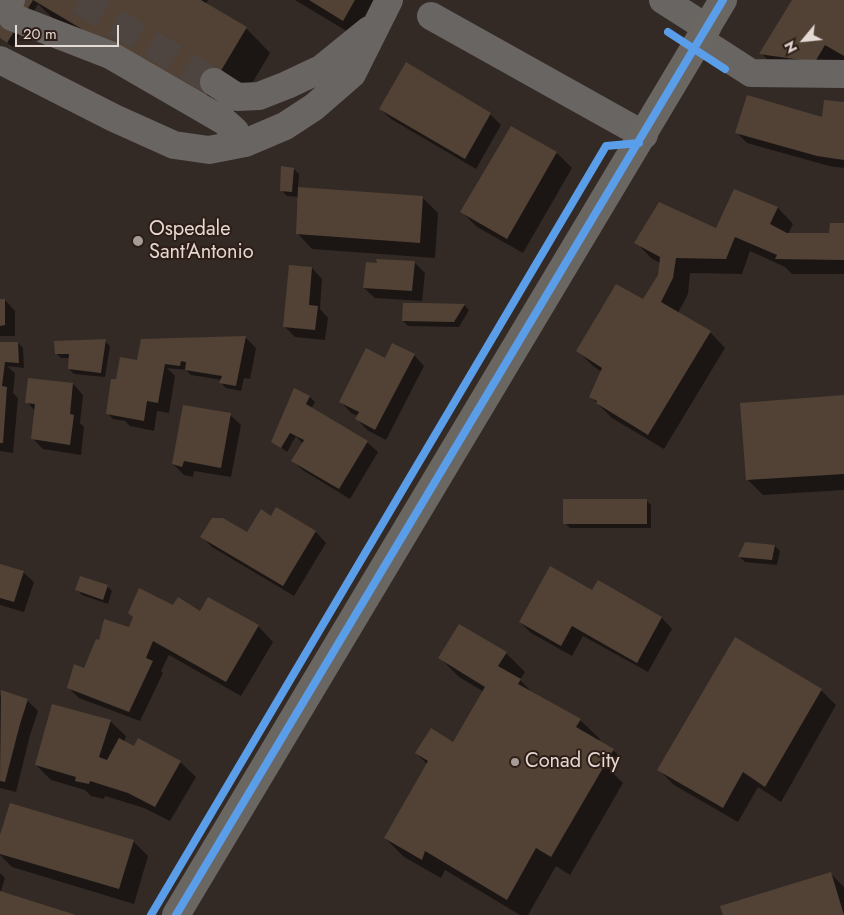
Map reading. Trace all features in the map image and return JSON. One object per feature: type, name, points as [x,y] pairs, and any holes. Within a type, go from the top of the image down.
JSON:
[{"type":"main road","points":[[176,915],[644,135],[710,15]]},
{"type":"street","points":[[11,0],[6,7],[12,17],[110,55],[224,121],[235,131],[239,144]]},
{"type":"street","points":[[663,0],[710,15],[750,73],[844,74]]},
{"type":"street","points":[[0,60],[114,118],[174,145],[209,150],[239,144],[285,126],[314,107],[352,74],[383,11]]},
{"type":"street","points":[[214,82],[237,97],[259,96],[287,85],[321,69],[383,11]]},
{"type":"street","points":[[431,16],[644,135]]},
{"type":"building","points":[[0,0],[33,0],[7,43],[0,38]]},
{"type":"building","points":[[33,0],[201,0],[247,27],[203,101]]},
{"type":"building","points":[[309,0],[355,0],[343,21]]},
{"type":"building","points":[[792,0],[844,0],[844,56],[825,45],[815,62],[759,54]]},
{"type":"building","points":[[406,62],[491,113],[465,159],[379,109]]},
{"type":"building","points":[[747,95],[822,117],[824,100],[844,102],[844,160],[817,156],[735,133]]},
{"type":"building","points":[[511,126],[557,152],[507,239],[460,212]]},
{"type":"building","points":[[281,166],[294,168],[292,192],[280,191]]},
{"type":"building","points":[[298,187],[423,196],[420,243],[296,234]]},
{"type":"building","points":[[734,189],[778,207],[770,224],[787,233],[829,233],[830,223],[844,223],[844,260],[775,259],[777,255],[735,237],[726,259],[676,258],[673,278],[661,302],[711,331],[648,435],[589,397],[602,368],[576,351],[616,284],[643,299],[658,275],[660,257],[634,243],[659,202],[716,228]]},
{"type":"building","points":[[376,259],[415,261],[412,291],[363,288],[366,262],[377,263]]},
{"type":"building","points":[[289,265],[312,267],[309,305],[318,306],[315,330],[283,327]]},
{"type":"building","points":[[0,299],[5,299],[5,325],[0,326]]},
{"type":"building","points":[[403,303],[465,304],[454,322],[402,321]]},
{"type":"building","points":[[246,336],[236,386],[219,383],[222,376],[185,370],[186,362],[181,361],[180,366],[165,364],[158,403],[147,401],[144,421],[106,414],[111,379],[116,379],[120,357],[137,360],[141,339]]},
{"type":"building","points":[[106,339],[101,373],[68,369],[69,354],[55,354],[54,341]]},
{"type":"building","points":[[0,342],[18,342],[19,363],[5,362],[2,386],[7,387],[3,443],[0,443]]},
{"type":"building","points":[[392,343],[415,354],[375,430],[355,419],[359,412],[339,402],[366,348],[385,358]]},
{"type":"building","points":[[28,378],[73,383],[70,414],[74,415],[70,445],[31,439],[35,404],[25,403]]},
{"type":"building","points":[[294,388],[310,396],[306,404],[368,441],[339,489],[291,461],[304,440],[290,433],[281,448],[271,442]]},
{"type":"building","points":[[844,395],[844,474],[746,480],[740,403]]},
{"type":"building","points":[[183,405],[231,413],[221,468],[184,461],[182,467],[172,464]]},
{"type":"building","points":[[563,499],[647,499],[647,524],[563,524]]},
{"type":"building","points":[[276,507],[316,531],[283,586],[200,537],[212,518],[223,518],[247,532],[261,509],[271,516]]},
{"type":"building","points":[[745,542],[775,545],[772,560],[738,557]]},
{"type":"building","points":[[0,564],[24,571],[14,602],[0,598]]},
{"type":"building","points":[[550,566],[592,590],[598,580],[662,617],[637,663],[572,626],[561,646],[519,622]]},
{"type":"building","points":[[80,576],[108,585],[103,600],[75,590]]},
{"type":"building","points":[[139,588],[173,605],[178,597],[200,611],[208,597],[259,625],[226,682],[153,641],[146,658],[153,661],[129,712],[67,688],[74,664],[84,668],[96,639],[99,640],[104,619],[129,627],[133,617],[128,613]]},
{"type":"building","name":"Conad City","points":[[459,624],[507,652],[498,666],[521,679],[518,684],[581,719],[576,727],[614,749],[551,857],[536,848],[507,900],[425,851],[422,860],[384,838],[428,761],[415,753],[431,728],[453,742],[485,687],[438,658]]},
{"type":"building","points":[[735,637],[822,689],[765,787],[743,772],[723,808],[657,770]]},
{"type":"building","points":[[1,690],[28,699],[5,782],[0,781]]},
{"type":"building","points":[[52,704],[111,720],[99,757],[107,760],[119,738],[134,746],[138,738],[181,761],[155,807],[128,793],[90,781],[89,784],[75,781],[76,777],[35,765]]},
{"type":"building","points":[[10,803],[134,840],[119,889],[0,854],[0,835]]},
{"type":"building","points":[[831,872],[844,915],[723,915],[720,906]]},
{"type":"building","points":[[0,891],[76,915],[0,915]]},
{"type":"tunnel","points":[[79,0],[214,82]]},
{"type":"cycle path","points":[[176,915],[723,0]]},
{"type":"cycle path","points":[[668,32],[725,69]]},
{"type":"cycle path","points":[[151,915],[606,146],[639,143]]},
{"type":"place","name":"Ospedale Sant'Antonio","points":[[138,241]]},
{"type":"place","name":"Conad City","points":[[515,762]]}]
